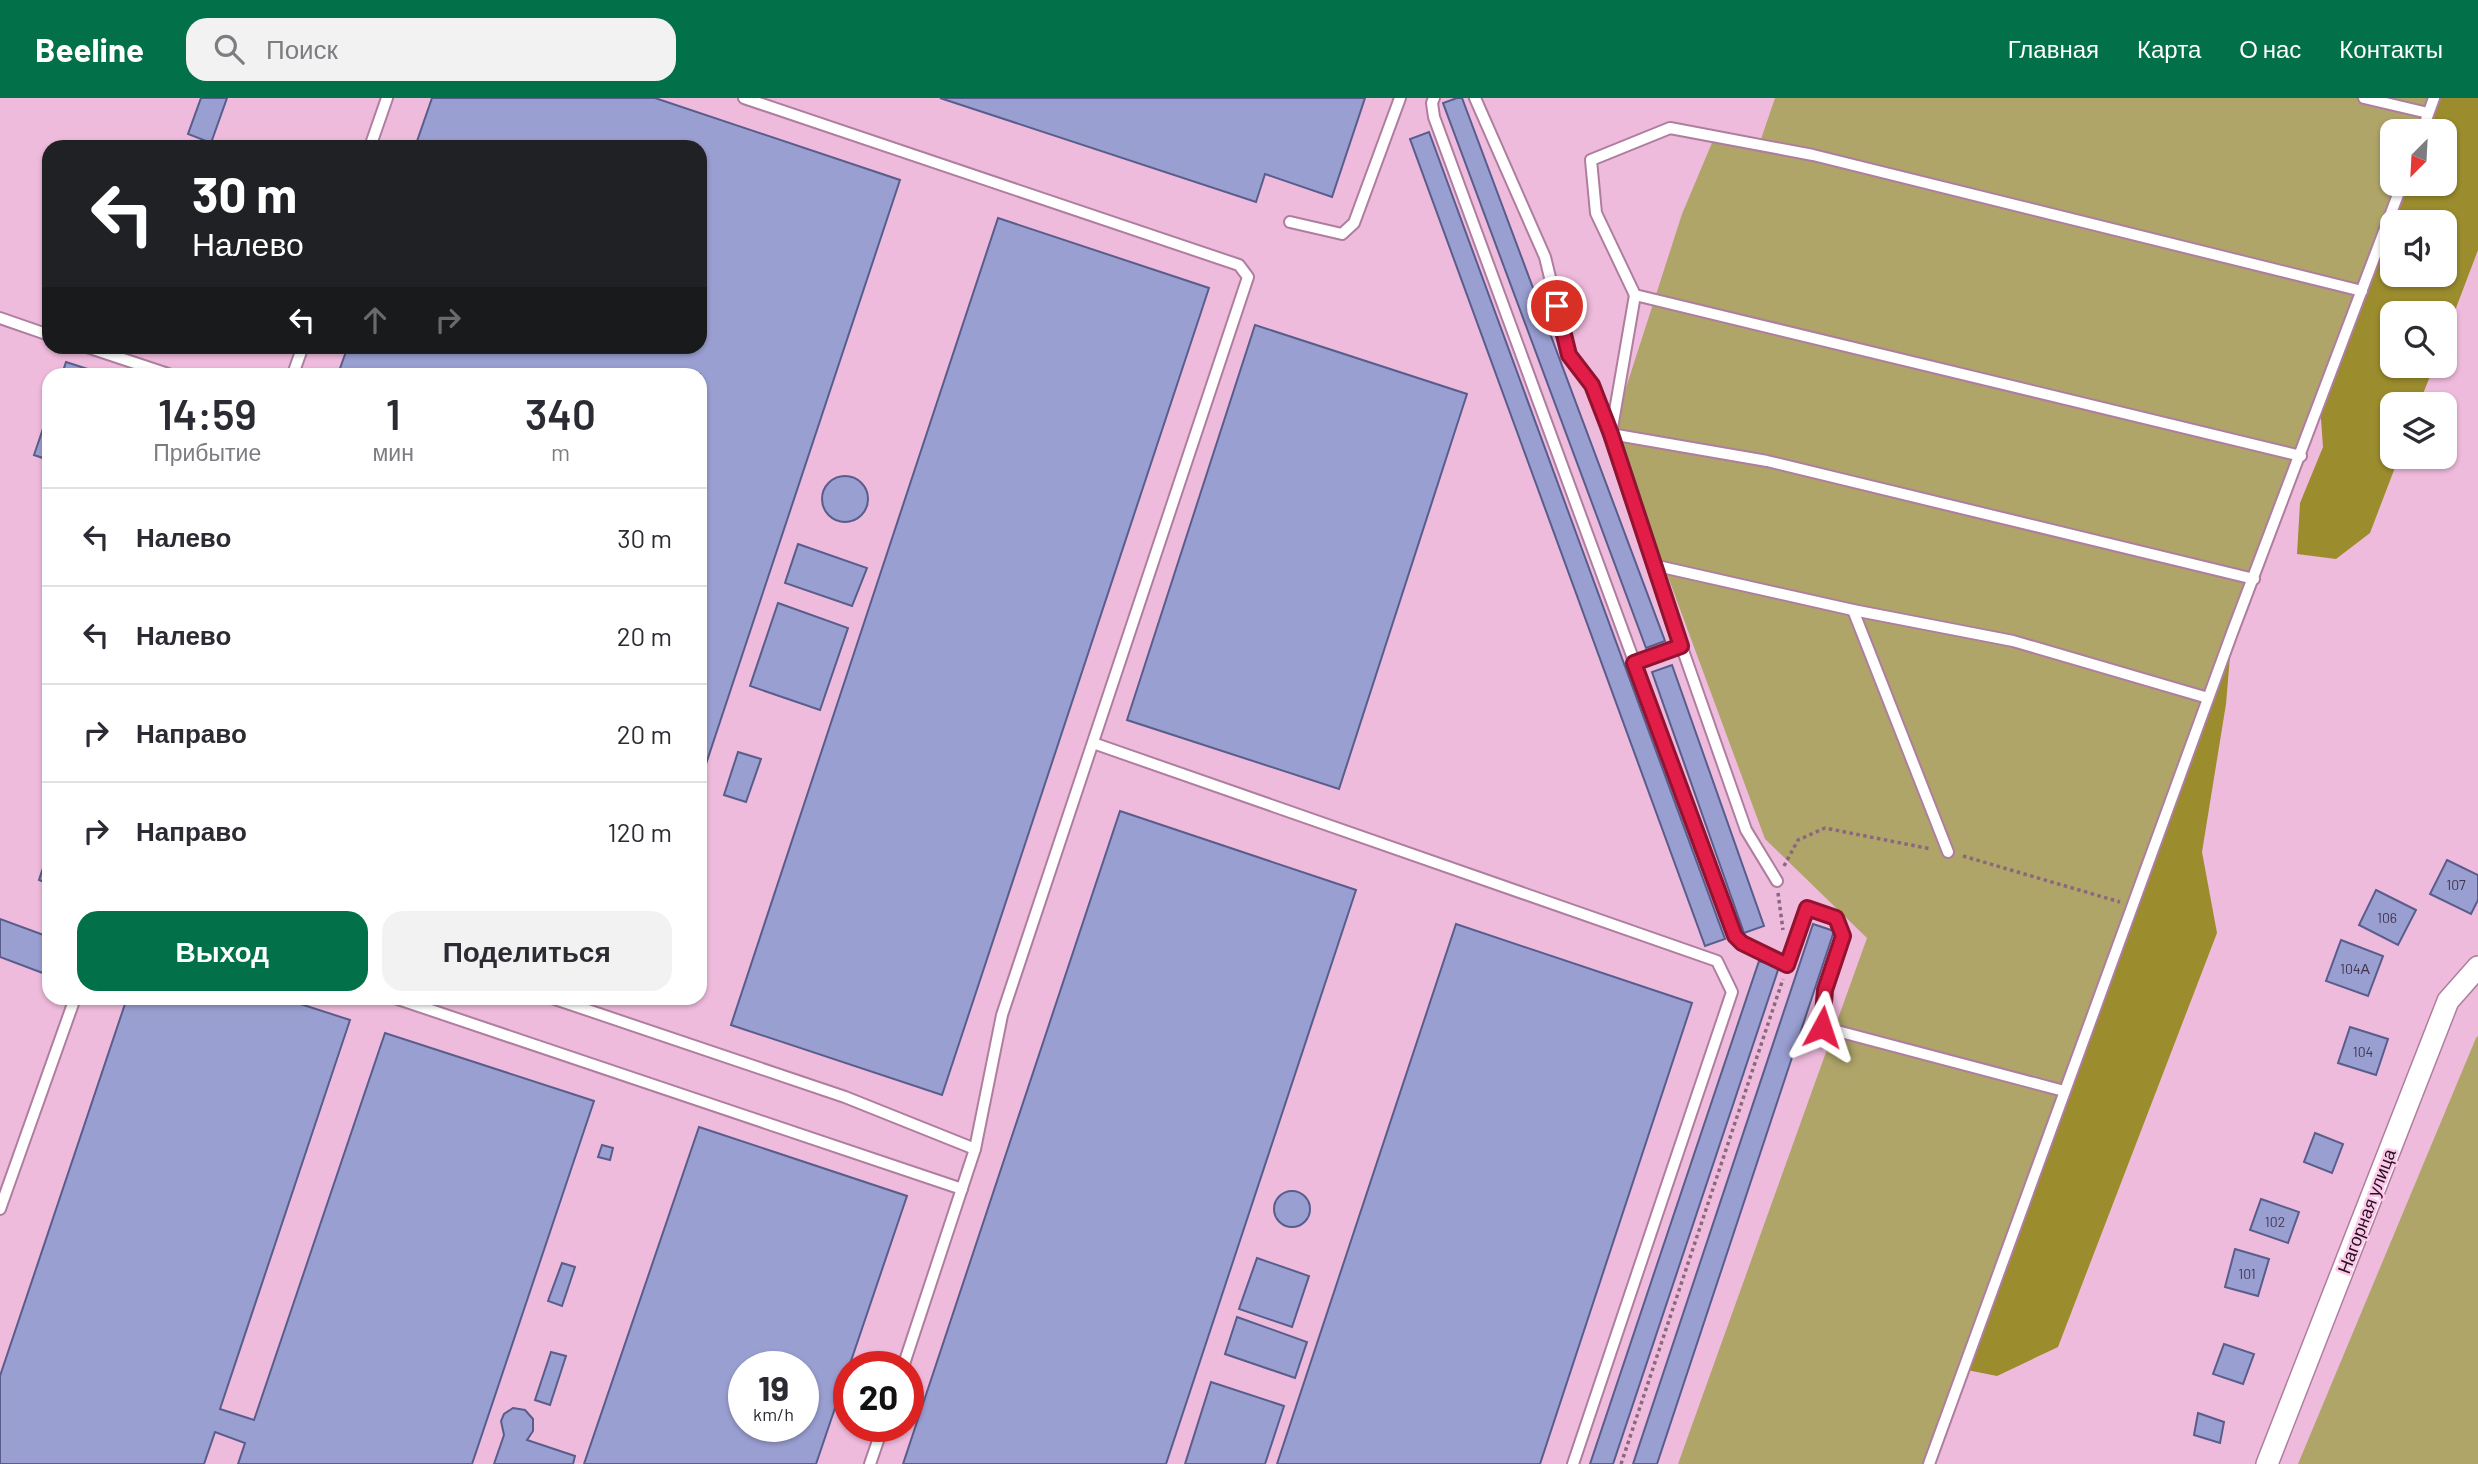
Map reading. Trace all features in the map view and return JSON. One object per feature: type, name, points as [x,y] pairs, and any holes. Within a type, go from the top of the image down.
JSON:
[{"type":"street","name":"Нагорная улица","points":[[2267,1464],[2448,1002],[2478,967]]},
{"type":"lane","points":[[372,140],[387,98]]},
{"type":"lane","points":[[744,98],[1239,265],[1248,277],[1002,1014],[975,1149],[908,1351]]},
{"type":"lane","points":[[1290,222],[1342,234],[1354,223],[1400,98]]},
{"type":"lane","points":[[1434,98],[1434,117],[1735,936],[1742,943],[1787,965],[1807,908],[1836,918],[1843,936],[1825,990],[1822,1027],[2064,1091]]},
{"type":"lane","points":[[1475,98],[1545,257],[1569,355],[1592,385],[1611,434],[1653,565],[1746,830],[1777,881]]},
{"type":"lane","points":[[2364,98],[2428,113]]},
{"type":"lane","points":[[2426,119],[2434,98]]},
{"type":"lane","points":[[1611,434],[1635,295],[1596,213],[1591,160],[1670,128],[1812,155],[2362,291]]},
{"type":"lane","points":[[1929,1464],[2208,698],[2398,196]]},
{"type":"lane","points":[[1635,295],[2301,456]]},
{"type":"lane","points":[[0,318],[42,333]]},
{"type":"lane","points":[[108,354],[150,368]]},
{"type":"lane","points":[[1611,434],[1766,461],[2254,579]]},
{"type":"lane","points":[[1653,565],[1853,610],[2013,641],[2208,698]]},
{"type":"lane","points":[[1853,610],[1948,852]]},
{"type":"lane","points":[[1634,663],[1681,646]]},
{"type":"lane","points":[[1093,743],[1717,961],[1732,992],[1573,1464]]},
{"type":"lane","points":[[0,1209],[73,1005]]},
{"type":"lane","points":[[417,1005],[962,1189]]},
{"type":"lane","points":[[573,1005],[845,1097],[975,1149]]},
{"type":"lane","points":[[870,1464],[878,1442]]},
{"type":"path","points":[[1621,1464],[1787,965],[1777,881],[1798,840],[1825,828],[1948,852],[2132,905]]},
{"type":"shaded area","points":[[1775,98],[2434,98],[2426,119],[2380,119],[2380,196],[2398,196],[2392,210],[2380,210],[2380,244],[1929,1464],[1678,1464],[1867,938],[1765,839],[1613,428],[1682,214],[1714,138],[1760,142]]},
{"type":"shaded area","points":[[2434,98],[2478,98],[2478,250],[2457,305],[2457,301],[2380,301],[2380,378],[2429,378],[2424,392],[2380,392],[2380,469],[2394,469],[2370,533],[2336,559],[2297,554],[2300,503],[2323,447],[2320,405],[2380,243],[2380,287],[2457,287],[2457,210],[2392,210],[2398,196],[2457,196],[2457,119],[2426,119]]},
{"type":"shaded area","points":[[2232,633],[2226,704],[2202,852],[2217,933],[2058,1347],[1997,1376],[1962,1369]]},
{"type":"shaded area","points":[[2478,1036],[2478,1464],[2298,1464],[2476,1038]]},
{"type":"building","points":[[201,98],[227,98],[212,140],[203,140],[188,134]]},
{"type":"building","points":[[432,98],[655,98],[900,180],[707,761],[707,368],[340,368],[345,354],[707,354],[707,140],[417,140]]},
{"type":"building","points":[[940,98],[1365,98],[1332,197],[1265,174],[1256,202]]},
{"type":"building","points":[[1462,98],[1665,641],[1646,648],[1443,103]]},
{"type":"building","points":[[1429,132],[1725,939],[1705,946],[1410,139]]},
{"type":"building","points":[[998,218],[1209,288],[942,1095],[731,1025]]},
{"type":"building","points":[[1255,325],[1467,394],[1339,789],[1127,720]]},
{"type":"building","points":[[66,362],[84,368],[64,368]]},
{"type":"building","points":[[42,432],[42,458],[34,455]]},
{"type":"building","points":[[845,476],[862,482],[868,499],[862,516],[845,522],[828,516],[822,499],[828,482]]},
{"type":"building","points":[[798,544],[867,568],[852,606],[785,583]]},
{"type":"building","points":[[778,603],[848,628],[820,710],[750,686]]},
{"type":"building","points":[[1672,665],[1764,926],[1744,933],[1652,672]]},
{"type":"building","points":[[738,752],[761,759],[746,802],[724,795]]},
{"type":"building","points":[[1120,811],[1356,890],[1166,1464],[903,1464],[910,1442],[924,1442],[924,1401]]},
{"type":"building","points":[[2447,860],[2478,875],[2478,900],[2471,914],[2430,894]]},
{"type":"building","points":[[2376,890],[2416,910],[2398,945],[2359,925]]},
{"type":"building","points":[[0,919],[42,934],[42,973],[0,957]]},
{"type":"building","points":[[1456,924],[1692,1003],[1540,1464],[1277,1464]]},
{"type":"building","points":[[1813,924],[1834,931],[1657,1464],[1633,1464]]},
{"type":"building","points":[[2341,940],[2383,956],[2368,996],[2326,981]]},
{"type":"building","points":[[1759,961],[1779,967],[1613,1464],[1590,1464]]},
{"type":"building","points":[[125,1005],[304,1005],[350,1020],[220,1409],[254,1420],[385,1033],[594,1101],[472,1464],[238,1464],[245,1443],[215,1432],[204,1464],[0,1464],[0,1376]]},
{"type":"building","points":[[2350,1027],[2388,1039],[2376,1075],[2338,1063]]},
{"type":"building","points":[[699,1127],[907,1196],[854,1351],[833,1351],[833,1414],[816,1464],[584,1464]]},
{"type":"building","points":[[2315,1133],[2343,1144],[2332,1173],[2304,1162]]},
{"type":"building","points":[[602,1145],[613,1148],[610,1160],[598,1157]]},
{"type":"building","points":[[1292,1191],[1305,1196],[1310,1209],[1305,1222],[1292,1227],[1279,1222],[1274,1209],[1279,1196]]},
{"type":"building","points":[[2261,1199],[2299,1212],[2288,1243],[2250,1230]]},
{"type":"building","points":[[2235,1249],[2269,1259],[2258,1296],[2225,1287]]},
{"type":"building","points":[[1257,1258],[1309,1276],[1292,1327],[1239,1309]]},
{"type":"building","points":[[562,1263],[575,1267],[562,1306],[548,1301]]},
{"type":"building","points":[[1237,1317],[1307,1342],[1295,1378],[1225,1354]]},
{"type":"building","points":[[2224,1344],[2254,1354],[2243,1384],[2213,1374]]},
{"type":"building","points":[[551,1352],[566,1356],[550,1405],[535,1400]]},
{"type":"building","points":[[1211,1382],[1284,1406],[1265,1464],[1185,1464]]},
{"type":"building","points":[[513,1408],[525,1410],[533,1419],[533,1431],[527,1440],[575,1456],[573,1464],[494,1464],[504,1435],[501,1421],[504,1414]]},
{"type":"building","points":[[2198,1413],[2224,1422],[2220,1443],[2194,1435]]},
{"type":"route","points":[[1557,306],[1569,355],[1592,385],[1611,434],[1681,646],[1634,663],[1735,936],[1742,943],[1787,965],[1807,908],[1836,918],[1843,936],[1825,990],[1822,1027]]}]
